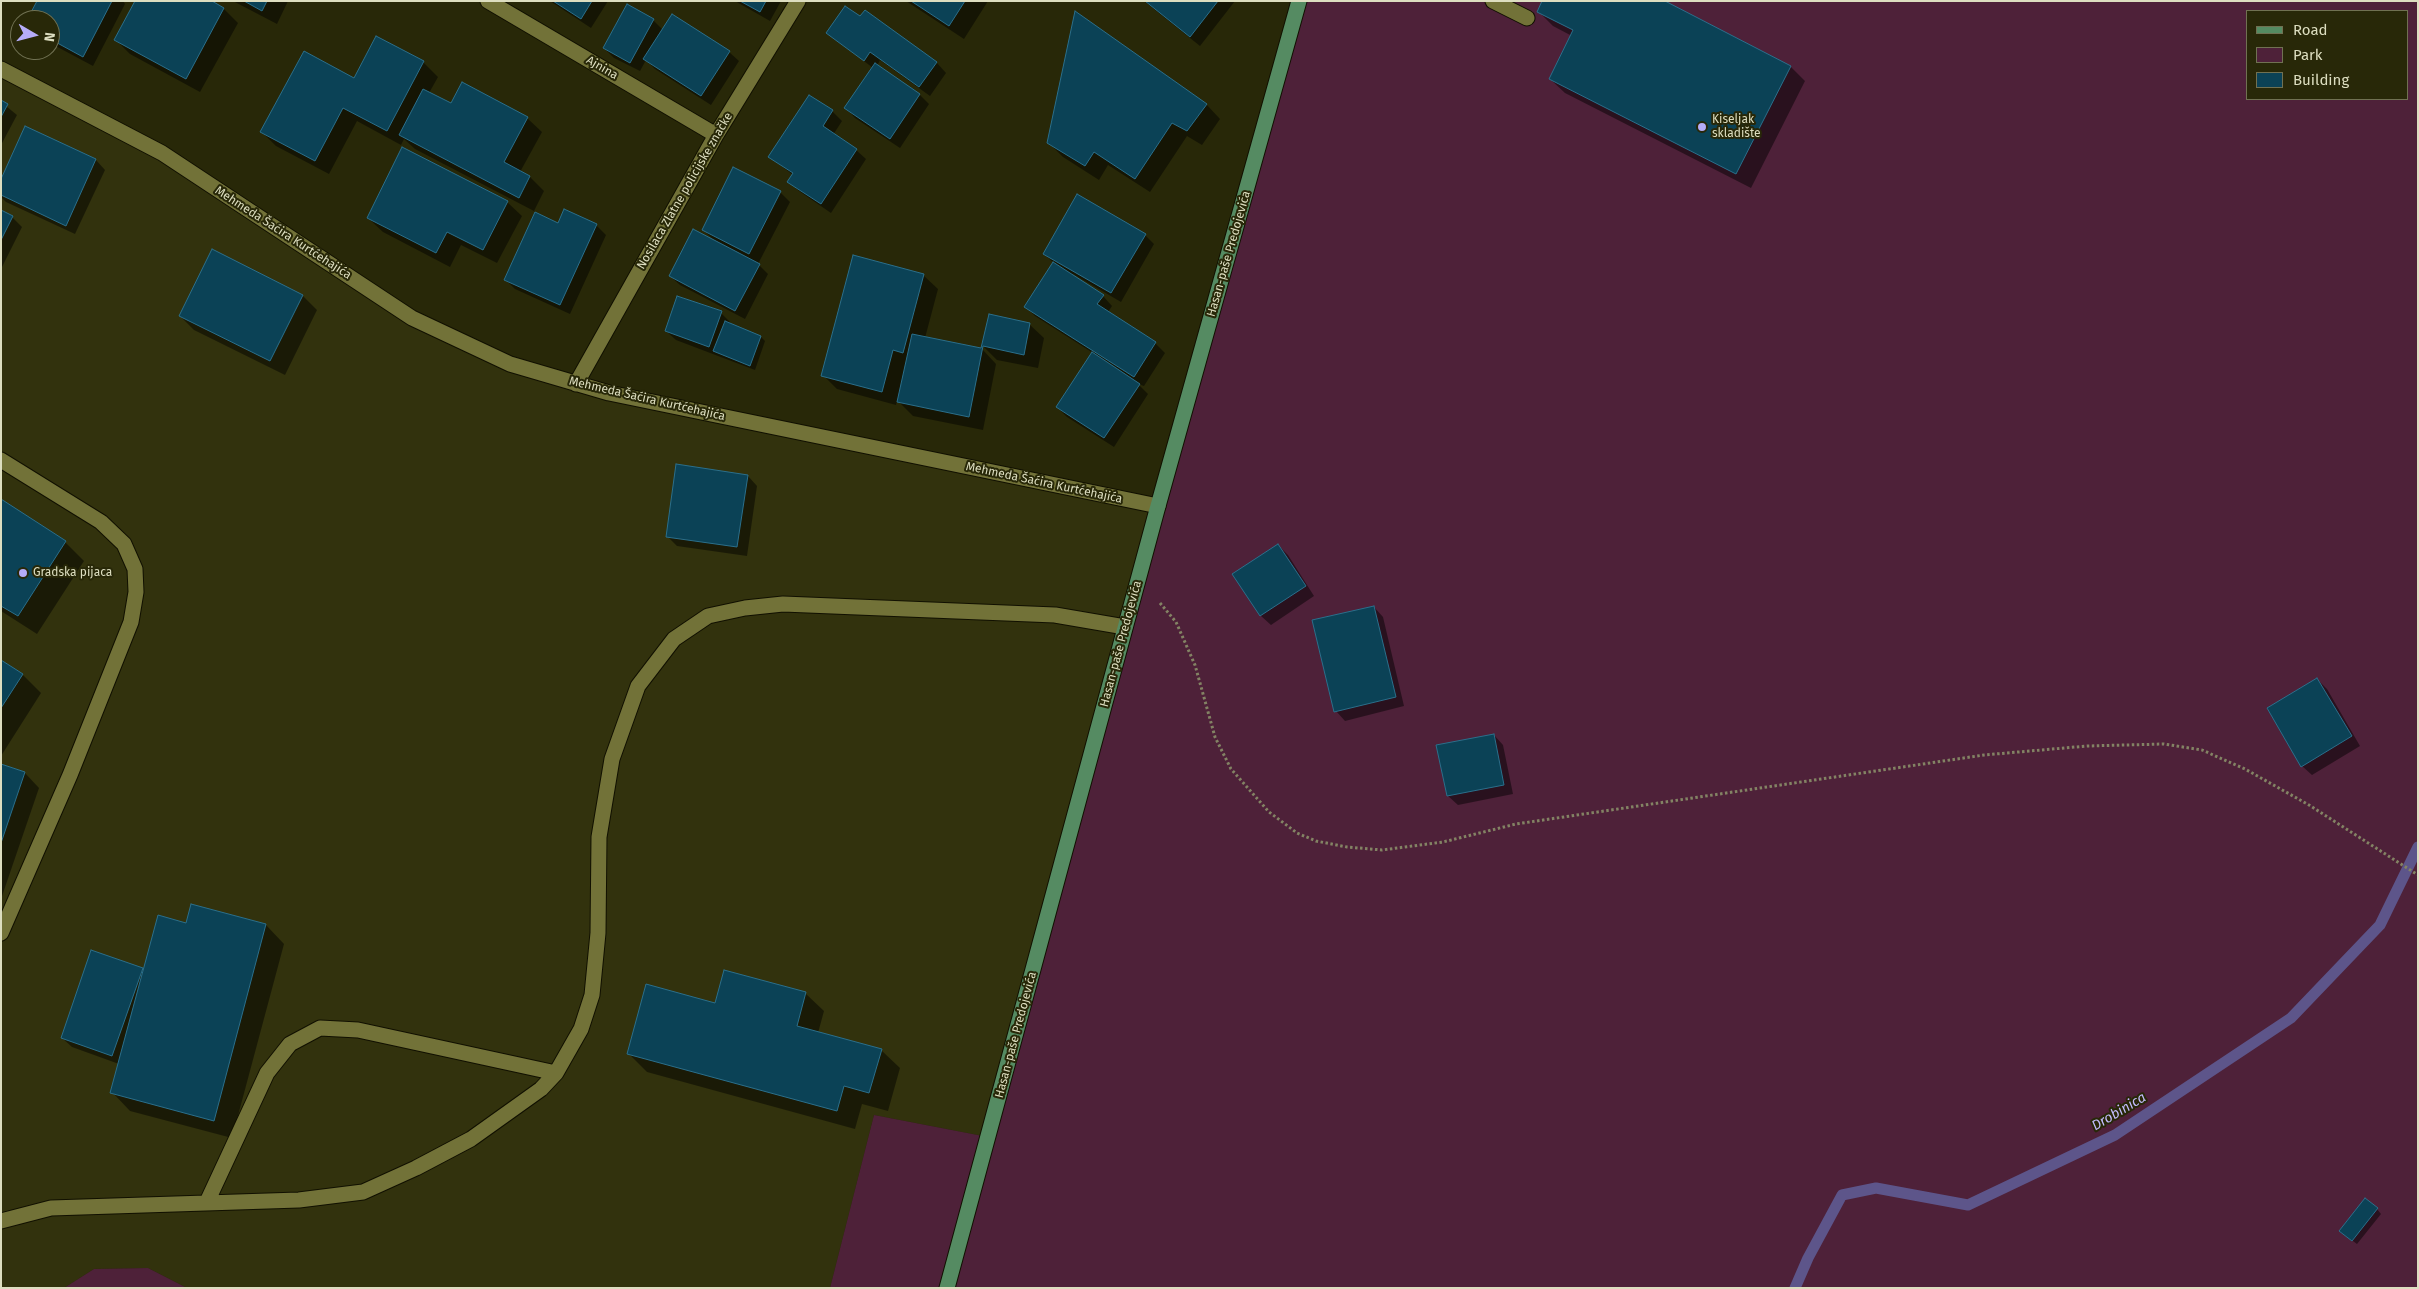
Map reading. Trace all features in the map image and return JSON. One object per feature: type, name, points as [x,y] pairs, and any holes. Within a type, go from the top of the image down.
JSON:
[{"type":"main road","name":"Hasan-paše Predojevića","points":[[947,1288],[1138,578],[1299,1]]},
{"type":"street","name":"Ajnina","points":[[488,1],[716,135]]},
{"type":"street","name":"Nosilaca Zlatne policijske značke","points":[[576,384],[716,135],[798,1]]},
{"type":"street","points":[[1493,1],[1527,18]]},
{"type":"street","name":"Mehmeda Šaćira Kurtćehajića","points":[[1,69],[162,153],[412,318],[510,364],[609,393],[1158,506]]},
{"type":"street","points":[[1,460],[101,522],[124,544],[135,569],[136,592],[131,622],[74,766],[1,933]]},
{"type":"street","points":[[1,1221],[51,1208],[299,1200],[363,1192],[472,1140],[541,1089],[556,1073],[580,1029],[592,995],[598,934],[599,837],[612,759],[638,686],[674,639],[708,616],[744,608],[783,604],[1055,615],[1125,627]]},
{"type":"street","points":[[207,1202],[267,1073],[290,1044],[320,1028],[358,1030],[556,1073]]},
{"type":"path","points":[[1138,578],[1176,622],[1195,665],[1216,736],[1231,769],[1270,812],[1297,833],[1316,841],[1347,848],[1382,850],[1443,842],[1516,824],[1984,755],[2087,746],[2164,744],[2202,750],[2245,769],[2310,805],[2418,875]]},
{"type":"shaded area","points":[[1,69],[162,153],[412,318],[576,384],[1158,506],[988,1137],[874,1115],[830,1288],[187,1288],[148,1268],[94,1269],[64,1288],[1,1288]]},
{"type":"green space","points":[[1299,1],[2418,1],[2418,1288],[830,1288],[874,1115],[988,1137]]},
{"type":"green space","points":[[148,1268],[187,1288],[64,1288],[94,1269]]},
{"type":"building","points":[[37,1],[112,1],[83,57],[60,44],[60,10],[32,10]]},
{"type":"building","points":[[135,1],[212,1],[224,8],[186,79],[114,40]]},
{"type":"building","points":[[244,1],[267,1],[262,11]]},
{"type":"building","points":[[553,1],[592,1],[581,19]]},
{"type":"building","points":[[740,1],[766,1],[760,12]]},
{"type":"building","points":[[911,1],[965,1],[949,26]]},
{"type":"building","points":[[1145,1],[1218,1],[1190,37]]},
{"type":"building","name":"Kiseljak skladište","points":[[1542,1],[1665,1],[1791,66],[1736,174],[1549,79],[1573,30],[1537,12]]},
{"type":"building","points":[[627,4],[654,19],[630,63],[603,48]]},
{"type":"building","points":[[845,6],[860,16],[865,10],[937,62],[919,87],[870,52],[864,61],[826,33]]},
{"type":"building","points":[[1075,11],[1207,104],[1187,131],[1172,123],[1135,179],[1094,152],[1085,166],[1047,143]]},
{"type":"building","points":[[672,14],[730,51],[701,96],[643,59]]},
{"type":"building","points":[[376,36],[424,61],[387,131],[343,108],[315,161],[260,132],[304,51],[354,78]]},
{"type":"building","points":[[875,63],[920,94],[890,139],[844,108]]},
{"type":"building","points":[[462,82],[528,117],[504,162],[530,176],[519,198],[399,135],[423,89],[451,103]]},
{"type":"building","points":[[809,95],[833,110],[823,126],[857,149],[821,204],[787,182],[793,173],[768,157]]},
{"type":"building","points":[[1,100],[8,104],[1,117]]},
{"type":"building","points":[[25,126],[96,159],[66,226],[1,195],[1,179]]},
{"type":"building","points":[[402,147],[508,201],[483,250],[447,232],[436,253],[367,218]]},
{"type":"building","points":[[733,167],[781,191],[749,254],[702,230]]},
{"type":"building","points":[[1077,194],[1146,234],[1111,293],[1043,254]]},
{"type":"building","points":[[564,209],[597,224],[560,305],[504,280],[535,212],[558,223]]},
{"type":"building","points":[[1,210],[13,216],[1,240]]},
{"type":"building","points":[[693,229],[760,264],[735,311],[669,276]]},
{"type":"building","points":[[212,249],[303,295],[270,361],[179,316]]},
{"type":"building","points":[[853,255],[924,274],[903,353],[893,350],[882,392],[821,376]]},
{"type":"building","points":[[1053,262],[1104,295],[1097,304],[1156,342],[1134,377],[1024,307]]},
{"type":"building","points":[[677,296],[722,311],[709,347],[665,331]]},
{"type":"building","points":[[989,314],[1030,323],[1024,355],[983,346],[969,417],[897,402],[912,334],[981,348]]},
{"type":"building","points":[[725,321],[761,336],[750,366],[713,351]]},
{"type":"building","points":[[1092,352],[1140,384],[1104,438],[1056,407]]},
{"type":"building","points":[[676,464],[748,475],[737,547],[666,537]]},
{"type":"building","name":"Gradska pijaca","points":[[1,499],[66,541],[18,616],[1,606]]},
{"type":"building","points":[[1278,544],[1306,586],[1260,616],[1232,574]]},
{"type":"building","points":[[1374,606],[1396,697],[1334,712],[1312,620]]},
{"type":"building","points":[[1,660],[23,674],[1,708]]},
{"type":"building","points":[[2317,678],[2352,736],[2301,767],[2267,708]]},
{"type":"building","points":[[1494,734],[1504,785],[1447,796],[1436,745]]},
{"type":"building","points":[[1,764],[25,772],[1,843]]},
{"type":"building","points":[[191,904],[266,924],[214,1121],[110,1093],[158,915],[186,923]]},
{"type":"building","points":[[91,950],[143,968],[112,1056],[61,1038]]},
{"type":"building","points":[[724,970],[806,992],[797,1026],[882,1049],[869,1093],[844,1086],[837,1111],[627,1054],[646,984],[715,1003]]},
{"type":"building","points":[[2365,1198],[2378,1208],[2352,1241],[2339,1231]]},
{"type":"waterway","name":"Drobinica","points":[[1795,1288],[1808,1258],[1842,1195],[1876,1188],[1968,1205],[2115,1135],[2291,1018],[2380,925],[2418,847]]},
{"type":"place","name":"Kiseljak skladište","points":[[1702,127]]},
{"type":"place","name":"Gradska pijaca","points":[[23,573]]}]
